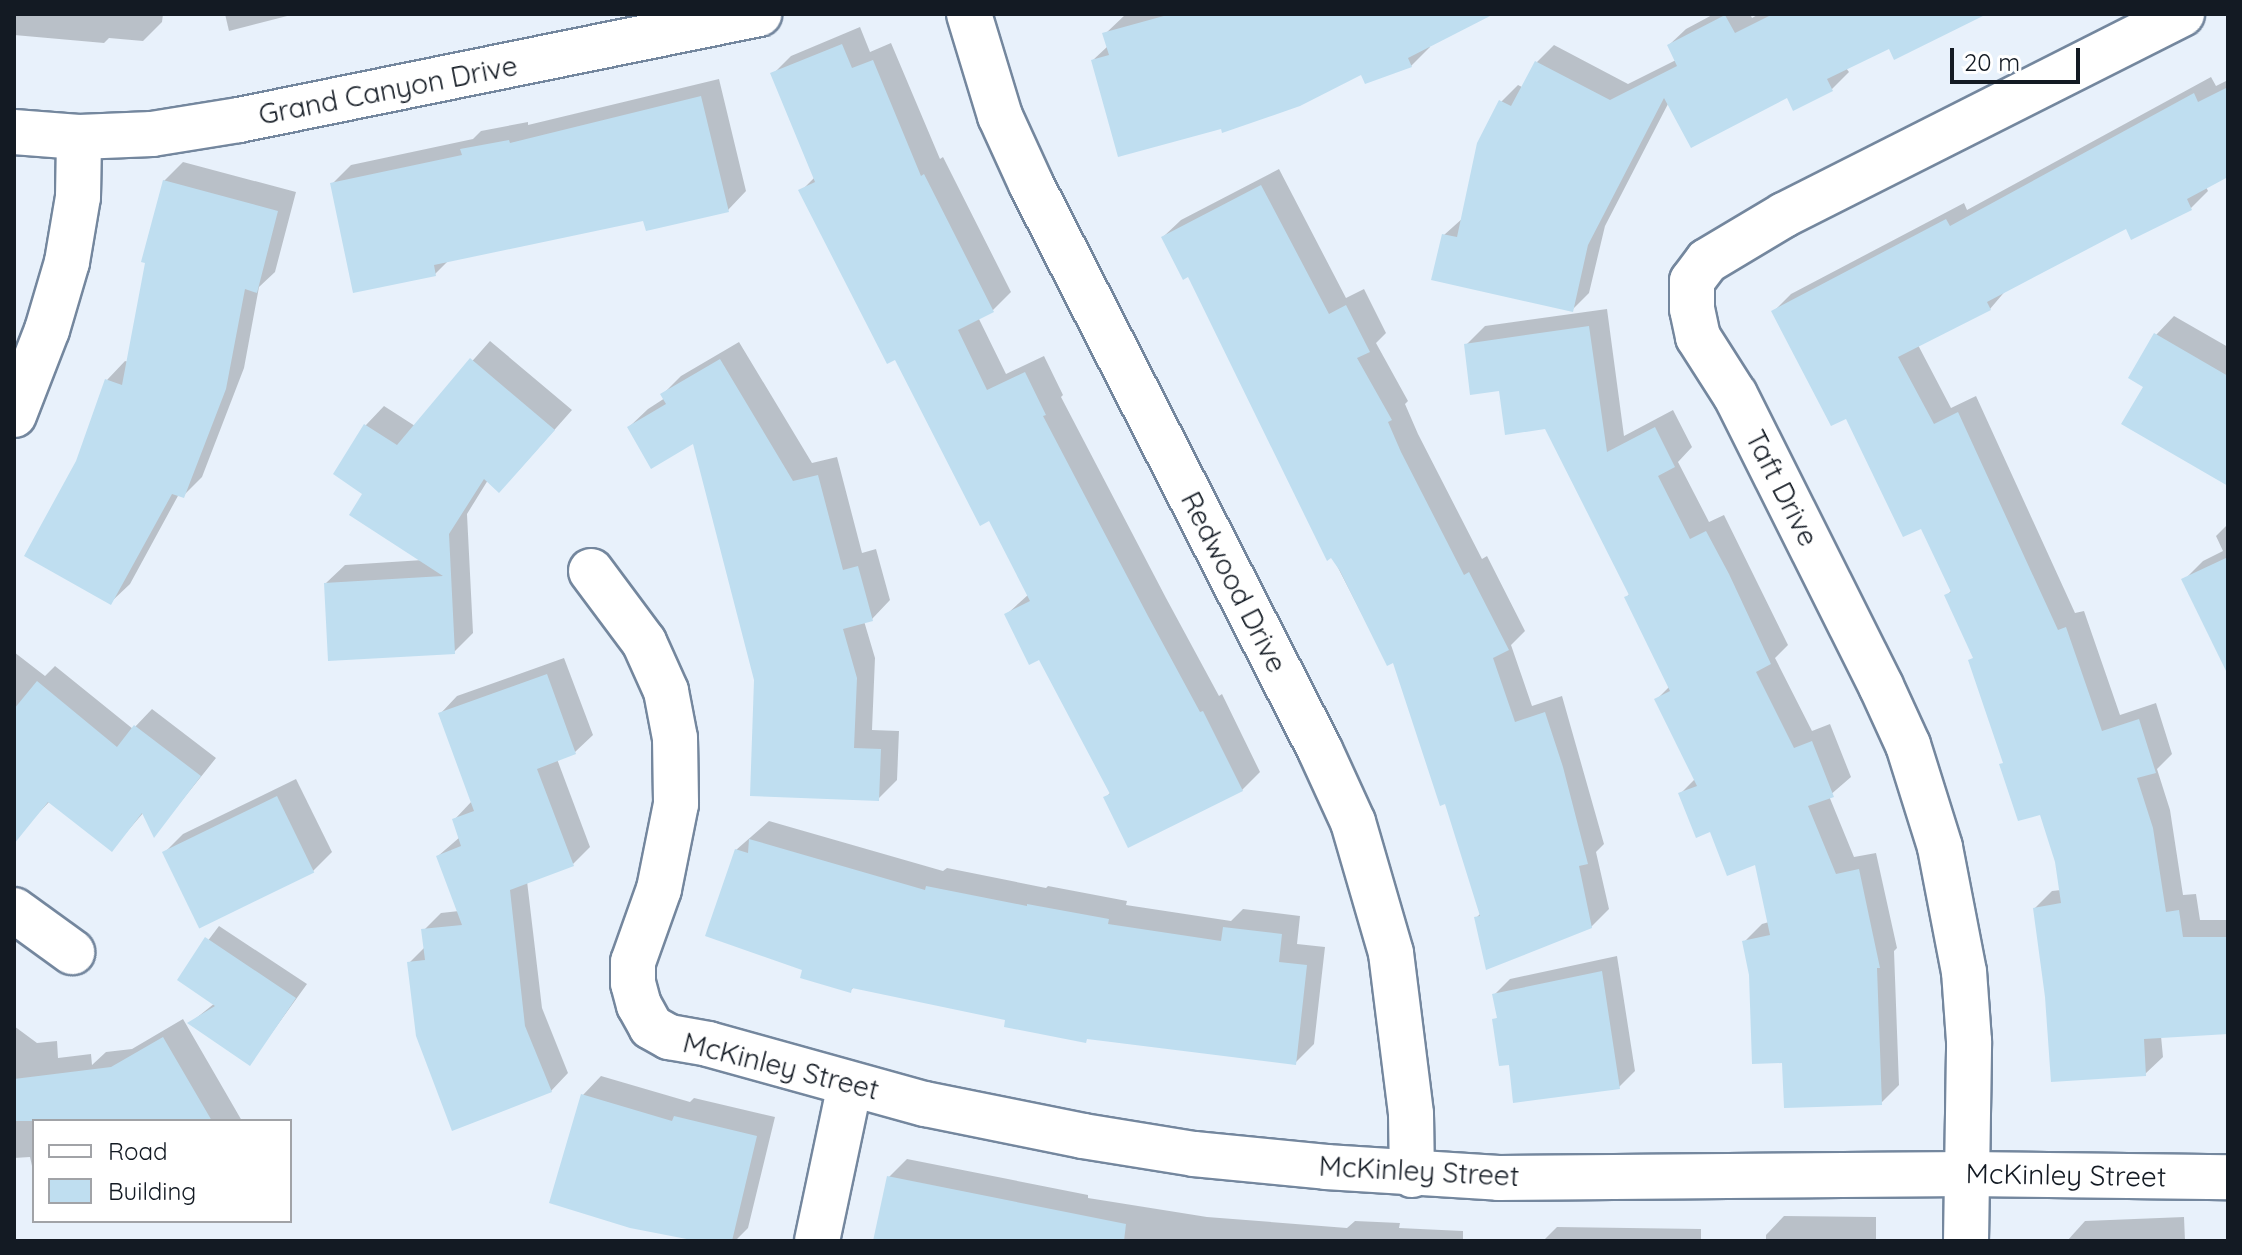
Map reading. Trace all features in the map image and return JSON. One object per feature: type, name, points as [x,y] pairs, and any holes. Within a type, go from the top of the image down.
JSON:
[{"type":"street","name":"Grand Canyon Drive","points":[[14,132],[79,137],[152,134],[239,120],[759,14]]},
{"type":"street","name":"Redwood Drive","points":[[969,14],[1000,116],[1031,184],[1320,750],[1353,822],[1391,953],[1411,1114],[1412,1175]]},
{"type":"street","name":"Taft Drive","points":[[1966,1241],[1969,1041],[1964,972],[1950,892],[1924,792],[1881,686],[1735,395],[1698,337],[1692,309],[1692,281],[1707,261],[1784,215],[2182,14]]},
{"type":"street","points":[[14,415],[47,330],[67,262],[78,197],[79,137]]},
{"type":"street","name":"McKinley Street","points":[[591,571],[644,642],[666,691],[675,738],[676,804],[668,850],[659,889],[633,962],[633,983],[639,1005],[651,1027],[669,1037],[708,1044],[850,1084],[1083,1136],[1194,1154],[1412,1175],[1499,1178],[1968,1174],[2228,1177]]},
{"type":"street","points":[[14,910],[72,952]]},
{"type":"street","points":[[817,1241],[850,1084]]},
{"type":"building","points":[[1171,14],[1494,14],[1408,58],[1412,67],[1365,84],[1361,75],[1300,106],[1222,133],[1221,129],[1118,157],[1091,60],[1109,55],[1102,33]]},
{"type":"building","points":[[1773,14],[1987,14],[1894,60],[1889,49],[1827,79],[1833,91],[1793,111],[1787,98],[1691,148],[1664,98],[1588,245],[1573,312],[1431,280],[1442,234],[1457,237],[1477,143],[1499,100],[1511,106],[1535,61],[1610,100],[1677,66],[1667,45],[1725,15],[1735,33]]},
{"type":"building","points":[[842,44],[852,68],[873,60],[921,176],[924,174],[994,312],[958,330],[987,390],[1025,372],[1046,415],[1043,416],[1243,791],[1128,848],[1103,797],[1110,794],[1039,660],[1029,665],[1004,614],[1030,601],[989,521],[980,526],[895,360],[887,364],[798,190],[815,182],[770,73]]},
{"type":"building","points":[[2228,87],[2228,177],[2187,199],[2192,210],[2131,240],[2126,229],[1987,302],[1991,310],[1898,357],[1934,424],[1958,412],[2058,630],[2066,627],[2102,731],[2139,719],[2156,773],[2137,778],[2153,828],[2166,912],[2179,910],[2183,937],[2228,937],[2228,1034],[2144,1039],[2146,1076],[2051,1082],[2045,997],[2033,908],[2061,903],[2055,862],[2040,815],[2018,821],[1999,764],[2003,763],[1968,660],[1973,658],[1944,595],[1951,592],[1921,529],[1903,537],[1846,419],[1831,426],[1771,311],[1946,219],[1950,226],[2194,93],[2198,102]]},
{"type":"building","points":[[701,96],[729,212],[646,231],[643,221],[434,265],[436,276],[353,293],[330,183],[462,155],[460,149],[509,140],[510,143]]},
{"type":"building","points":[[163,180],[278,211],[257,293],[245,289],[226,389],[184,498],[172,494],[111,605],[24,556],[76,461],[105,379],[122,385],[145,263],[141,262]]},
{"type":"building","points":[[1261,185],[1329,314],[1346,305],[1370,352],[1357,358],[1392,420],[1388,422],[1401,452],[1464,575],[1469,572],[1509,650],[1493,658],[1515,722],[1545,712],[1563,767],[1588,864],[1579,866],[1592,928],[1486,970],[1474,917],[1480,916],[1445,804],[1440,806],[1393,663],[1387,666],[1340,571],[1331,558],[1327,561],[1188,277],[1183,280],[1161,237]]},
{"type":"building","points":[[1589,326],[1607,452],[1655,427],[1675,467],[1658,476],[1690,539],[1706,531],[1771,664],[1756,672],[1794,748],[1812,741],[1834,797],[1808,806],[1836,874],[1859,869],[1880,968],[1877,968],[1882,1105],[1784,1108],[1782,1063],[1752,1064],[1749,975],[1742,941],[1770,935],[1755,865],[1727,876],[1710,832],[1696,838],[1678,793],[1697,786],[1654,699],[1670,691],[1624,597],[1629,595],[1545,429],[1505,435],[1499,391],[1470,395],[1464,344]]},
{"type":"building","points":[[2154,333],[2228,376],[2228,486],[2121,424],[2143,387],[2128,378]]},
{"type":"building","points":[[470,358],[555,430],[499,493],[484,479],[449,534],[455,654],[328,661],[324,583],[443,576],[349,515],[362,494],[333,474],[364,424],[397,445]]},
{"type":"building","points":[[720,359],[793,481],[818,475],[843,570],[858,566],[873,621],[843,629],[857,678],[854,748],[881,749],[879,801],[750,796],[754,680],[693,444],[651,469],[627,427],[666,404],[660,394]]},
{"type":"building","points":[[2228,557],[2228,675],[2181,579]]},
{"type":"building","points":[[547,674],[576,754],[537,769],[574,866],[510,890],[525,1026],[552,1092],[452,1131],[416,1036],[407,962],[425,960],[421,929],[462,925],[436,856],[461,846],[452,819],[474,811],[438,713]]},
{"type":"building","points":[[37,681],[117,747],[134,725],[201,776],[154,838],[142,813],[112,852],[48,802],[14,844],[14,709]]},
{"type":"building","points":[[277,796],[314,872],[199,929],[162,852]]},
{"type":"building","points":[[749,839],[925,890],[926,886],[1109,919],[1108,924],[1221,941],[1223,927],[1282,934],[1279,962],[1307,965],[1296,1065],[1087,1039],[1086,1043],[1004,1027],[1005,1020],[852,988],[851,993],[800,978],[802,970],[705,936],[735,849],[748,853]]},
{"type":"building","points":[[205,937],[296,998],[250,1066],[187,1023],[215,1006],[177,980]]},
{"type":"building","points":[[1602,971],[1620,1089],[1513,1103],[1509,1065],[1499,1066],[1492,1019],[1497,1018],[1492,994]]},
{"type":"building","points":[[163,1037],[211,1119],[14,1121],[14,1079],[111,1067]]},
{"type":"building","points":[[581,1094],[672,1121],[674,1116],[757,1136],[732,1241],[697,1241],[630,1228],[549,1203]]},
{"type":"building","points":[[887,1176],[1126,1224],[1124,1241],[873,1241]]}]
